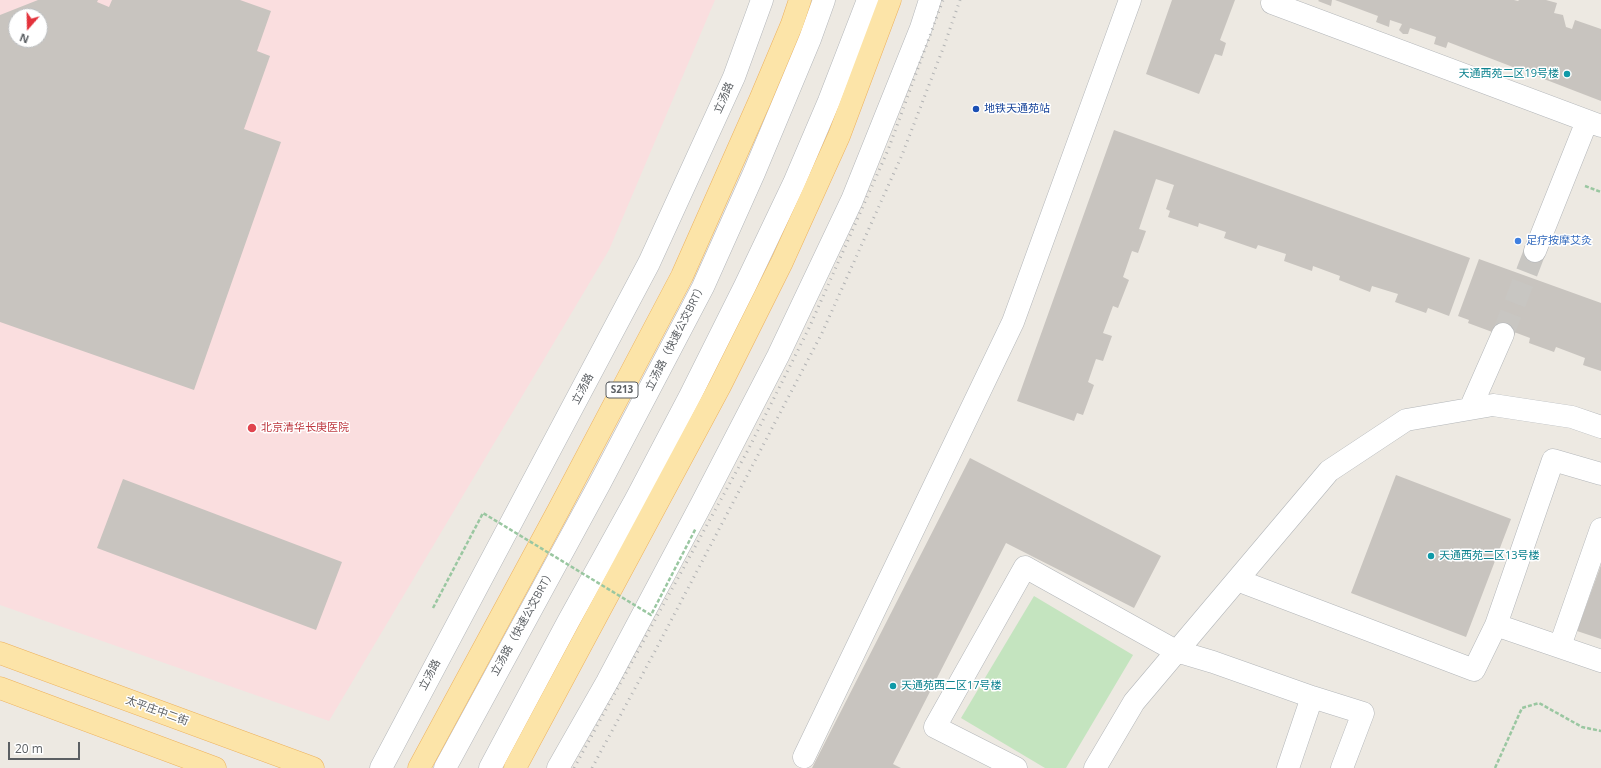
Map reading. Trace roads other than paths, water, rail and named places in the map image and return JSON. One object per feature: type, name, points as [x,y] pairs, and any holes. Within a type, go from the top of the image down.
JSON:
[{"type":"main road","name":"S213","points":[[419,768],[682,276],[760,100],[792,24],[800,0]]},
{"type":"main road","points":[[515,768],[720,386],[782,262],[839,136],[890,0]]},
{"type":"main road","name":"太平庄中二街","points":[[0,653],[313,768]]},
{"type":"main road","points":[[0,688],[215,768]]},
{"type":"street","name":"立汤路","points":[[381,768],[649,263],[734,77],[762,0]]},
{"type":"street","name":"立汤路（快速公交BRT）","points":[[445,768],[600,483],[703,287],[754,173],[810,39],[824,0]]},
{"type":"street","points":[[490,768],[640,492],[745,286],[794,183],[829,101],[868,0]]},
{"type":"street","points":[[558,768],[607,682],[778,356],[852,200],[921,28],[930,0]]},
{"type":"street","points":[[804,757],[1013,322],[1130,0]]},
{"type":"street","points":[[1272,3],[1594,124],[1535,251]]},
{"type":"street","points":[[1470,409],[1503,334]]},
{"type":"street","points":[[1094,768],[1134,702],[1329,471],[1406,420],[1493,405],[1572,417],[1601,427]]},
{"type":"street","points":[[1237,580],[1474,670],[1496,625],[1553,460],[1601,474]]},
{"type":"street","points":[[1560,646],[1601,529]]},
{"type":"street","points":[[1016,768],[935,726],[1025,567],[1176,651],[1214,662],[1312,697],[1364,713],[1342,768]]},
{"type":"street","points":[[1496,625],[1601,661]]},
{"type":"street","points":[[1288,768],[1312,697]]},
{"type":"tunnel","points":[[1503,334],[1535,251]]},
{"type":"railway","points":[[574,768],[748,450],[809,328],[888,150],[943,0]]},
{"type":"railway","points":[[592,768],[822,333],[902,155],[960,0]]},
{"type":"place","name":"天通西苑二区19号楼","points":[[1567,74]]},
{"type":"place","name":"地铁天通苑站","points":[[976,109]]},
{"type":"place","name":"足疗按摩艾灸","points":[[1518,241]]},
{"type":"place","name":"北京清华长庚医院","points":[[252,428]]},
{"type":"place","name":"天通西苑二区13号楼","points":[[1431,556]]},
{"type":"place","name":"天通苑西二区17号楼","points":[[893,686]]}]
